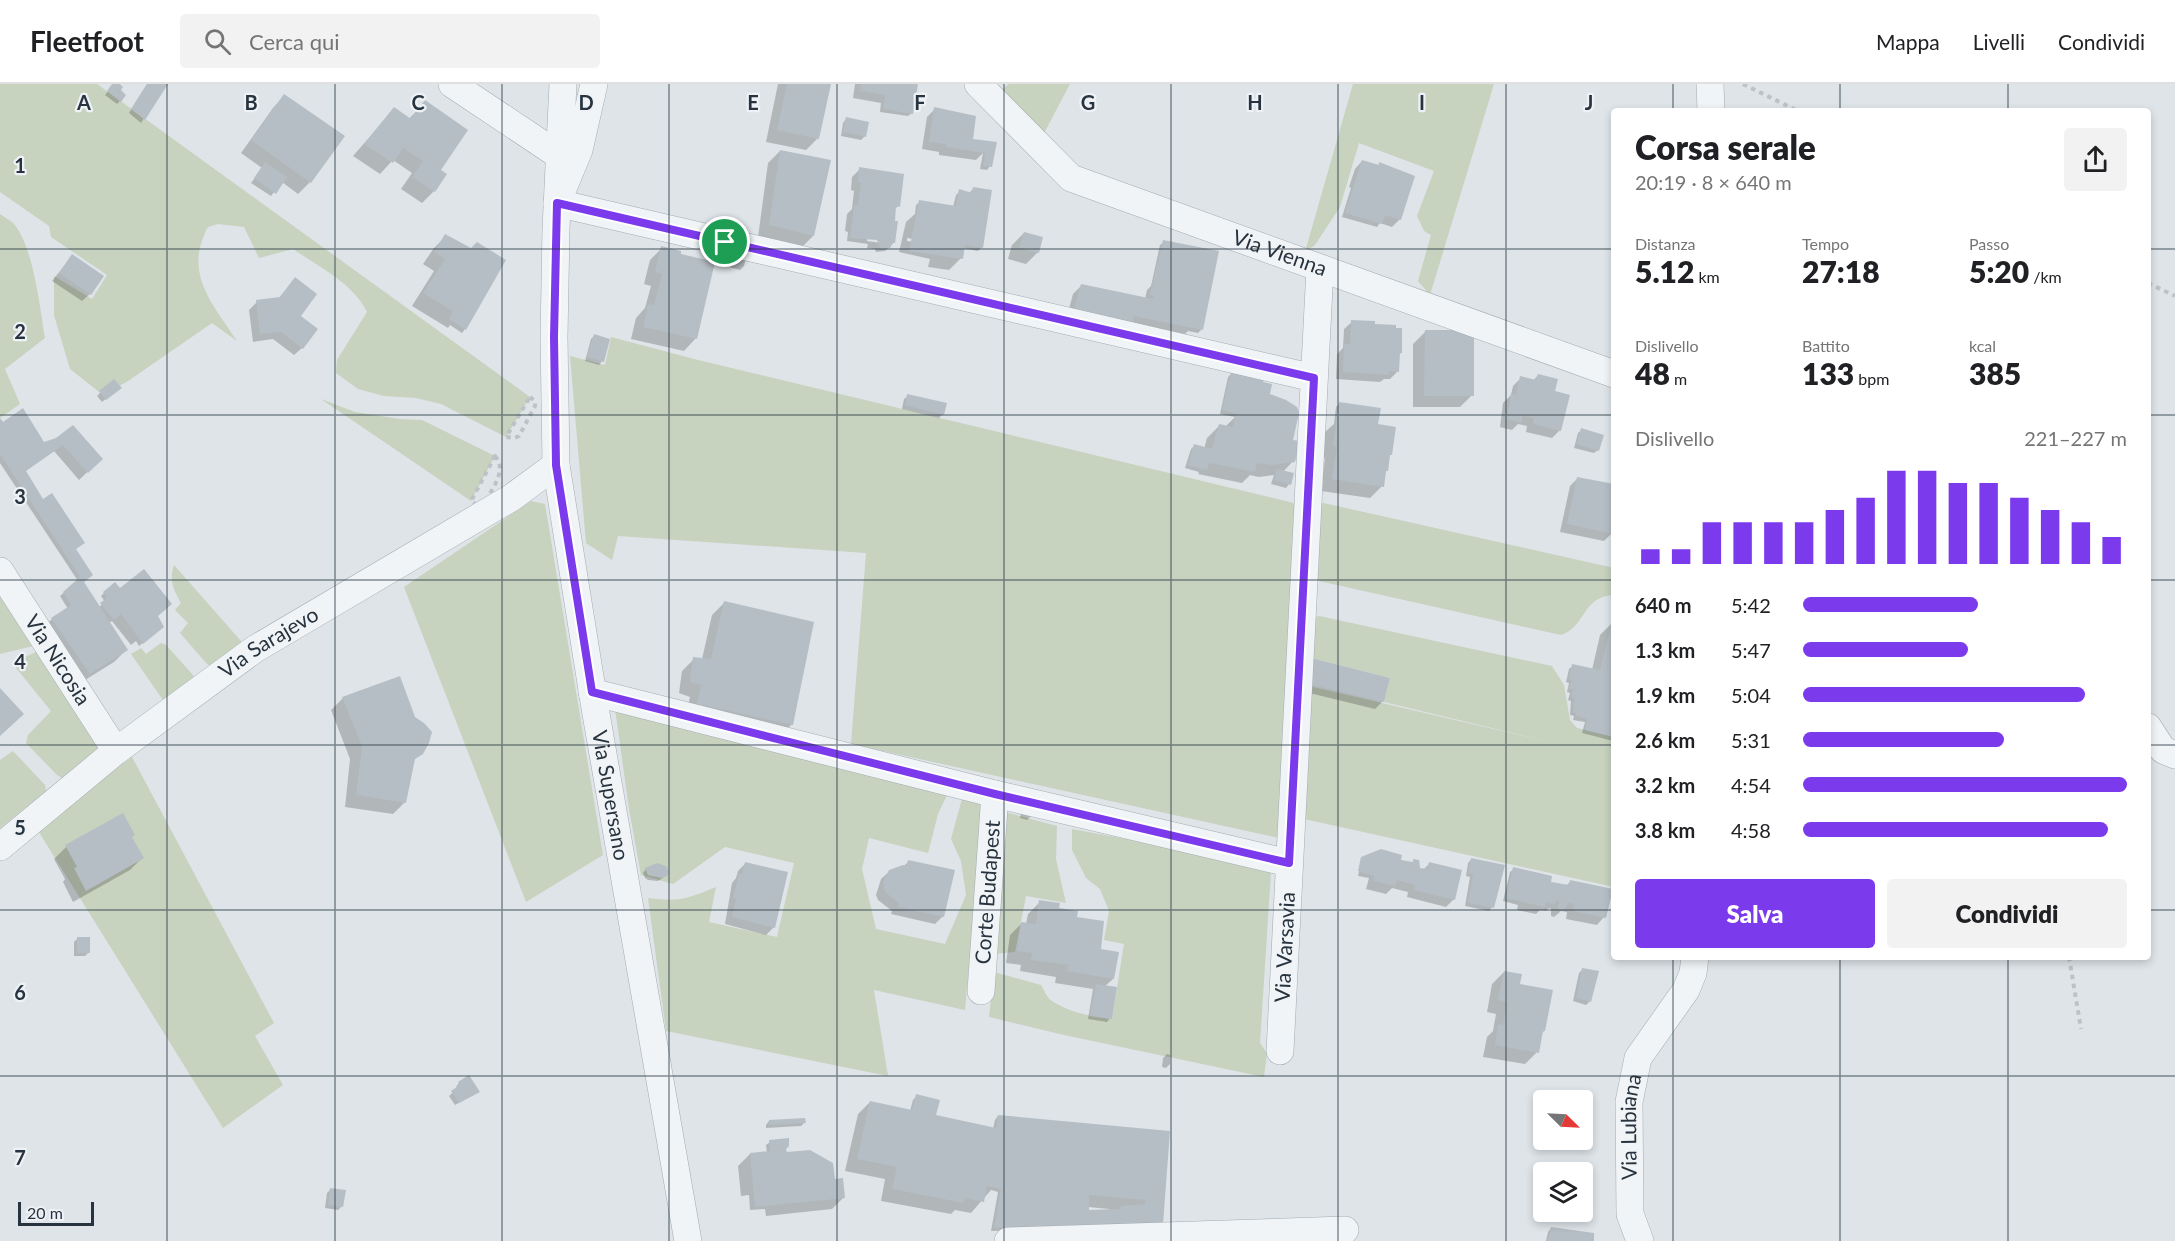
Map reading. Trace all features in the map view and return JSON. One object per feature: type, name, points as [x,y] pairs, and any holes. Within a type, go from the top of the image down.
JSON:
[{"type":"street","points":[[452,84],[560,156]]},
{"type":"street","name":"Via Supersano","points":[[563,84],[554,337],[556,465],[592,692],[688,1241]]},
{"type":"street","name":"Via Supersano","points":[[557,203],[579,150],[594,84]]},
{"type":"street","name":"Via Vienna","points":[[978,84],[1071,178],[1611,373]]},
{"type":"street","points":[[1710,84],[1711,108]]},
{"type":"street","points":[[557,203],[1314,378]]},
{"type":"street","name":"Via Varsavia","points":[[1280,1051],[1320,268]]},
{"type":"street","name":"Via Sarajevo","points":[[0,847],[116,751],[255,649],[512,498],[556,465]]},
{"type":"street","name":"Via Nicosia","points":[[0,571],[116,751]]},
{"type":"street","points":[[592,692],[995,794],[1289,863]]},
{"type":"street","points":[[2151,732],[2163,750],[2175,755]]},
{"type":"street","name":"Corte Budapest","points":[[981,991],[995,794]]},
{"type":"street","name":"Via Lubiana","points":[[1640,1241],[1630,1214],[1629,1102],[1638,1058],[1686,990],[1694,973],[1695,960]]},
{"type":"street","points":[[1008,1241],[1345,1230]]},
{"type":"path","points":[[1743,84],[1792,108]]},
{"type":"path","points":[[2151,284],[2175,296]]},
{"type":"path","points":[[530,398],[535,401],[535,406],[519,436],[506,437],[530,398]]},
{"type":"path","points":[[2070,960],[2081,1029]]},
{"type":"green space","points":[[0,84],[97,84],[530,397],[506,437],[441,404],[416,398],[384,396],[358,389],[336,373],[337,360],[367,312],[361,302],[334,276],[293,249],[259,258],[244,227],[218,224],[208,227],[201,244],[198,259],[200,273],[210,300],[237,341],[212,323],[128,381],[103,395],[70,369],[54,315],[54,276],[92,299],[107,275],[51,237],[49,226],[0,192]]},
{"type":"green space","points":[[1009,84],[1070,84],[1042,137],[1000,91]]},
{"type":"green space","points":[[1353,84],[1494,84],[1430,295],[1418,281],[1431,235],[1424,231],[1417,216],[1434,171],[1359,143],[1340,207],[1315,245],[1305,252]]},
{"type":"green space","points":[[0,214],[12,222],[25,244],[34,277],[45,338],[5,369],[20,404],[0,418]]},
{"type":"green space","points":[[611,337],[1298,504],[1279,838],[851,744],[866,553],[618,536],[612,560],[586,543],[570,356],[605,365]]},
{"type":"green space","points":[[321,399],[355,412],[422,420],[495,456],[471,501]]},
{"type":"green space","points":[[531,501],[545,504],[603,855],[526,902],[404,587]]},
{"type":"green space","points":[[1319,502],[1611,567],[1611,596],[1596,601],[1575,626],[1561,635],[1319,581],[1316,578]]},
{"type":"green space","points":[[174,565],[241,641],[242,647],[216,669],[207,664],[180,633],[188,623],[175,610],[181,603],[173,584]]},
{"type":"green space","points":[[0,586],[33,646],[0,654]]},
{"type":"green space","points":[[1319,616],[1552,666],[1564,685],[1570,720],[1577,728],[1611,736],[1611,886],[1304,819],[1309,686],[1571,747],[1384,702],[1390,678],[1311,658],[1312,618]]},
{"type":"green space","points":[[161,643],[166,645],[193,675],[194,682],[165,703],[131,654],[141,648],[146,654]]},
{"type":"green space","points":[[36,652],[103,744],[62,778],[26,743],[28,735],[51,711],[12,663]]},
{"type":"green space","points":[[615,708],[949,791],[938,814],[928,853],[869,838],[862,869],[876,929],[945,944],[966,895],[961,861],[951,839],[963,795],[984,800],[965,1010],[874,990],[888,1076],[666,1031],[648,898],[668,900],[683,898],[716,887],[709,922],[777,937],[794,863],[725,847],[673,884],[641,875]]},
{"type":"green space","points":[[13,751],[45,785],[46,791],[0,828],[0,760]]},
{"type":"green space","points":[[132,757],[274,1023],[255,1036],[283,1085],[223,1128],[37,829]]},
{"type":"green space","points":[[1005,812],[1057,826],[1056,859],[1066,903],[1026,896],[1015,952],[993,954]]},
{"type":"green space","points":[[1072,829],[1271,872],[1260,1043],[1267,1053],[1264,1077],[989,1017],[994,972],[1041,985],[1050,1000],[1065,1008],[1112,1019],[1124,944],[1104,940],[1109,911],[1100,889],[1086,878],[1072,850]]},
{"type":"building","points":[[112,84],[120,84],[123,87],[121,90],[126,95],[121,102],[107,91]]},
{"type":"building","points":[[147,84],[168,84],[145,120],[131,109]]},
{"type":"building","points":[[787,84],[831,84],[819,139],[777,130]]},
{"type":"building","points":[[861,84],[918,84],[913,114],[883,109],[885,95],[860,91]]},
{"type":"building","points":[[284,94],[345,136],[311,183],[251,140]]},
{"type":"building","points":[[425,100],[468,130],[441,170],[447,174],[435,192],[412,177],[423,161],[403,148],[393,163],[364,144],[394,107],[411,119]]},
{"type":"building","points":[[934,107],[976,116],[973,139],[997,142],[992,167],[983,166],[985,153],[929,142]]},
{"type":"building","points":[[846,117],[869,122],[866,137],[843,132]]},
{"type":"building","points":[[780,150],[831,160],[814,236],[769,225]]},
{"type":"building","points":[[1362,160],[1379,165],[1379,162],[1415,176],[1401,220],[1385,215],[1382,224],[1345,213]]},
{"type":"building","points":[[265,162],[287,177],[276,194],[254,178]]},
{"type":"building","points":[[859,167],[904,174],[900,207],[896,206],[895,221],[898,221],[895,243],[890,248],[880,249],[877,240],[850,238],[854,205],[858,205],[861,183],[858,183]]},
{"type":"building","points":[[973,187],[992,190],[983,248],[965,245],[963,259],[909,251],[919,200],[956,206],[959,189],[972,193]]},
{"type":"building","points":[[1024,232],[1043,237],[1039,253],[1019,248]]},
{"type":"building","points":[[445,234],[471,248],[477,242],[506,260],[466,330],[449,319],[453,311],[423,293],[445,259],[434,252]]},
{"type":"building","points":[[1163,240],[1219,251],[1203,330],[1134,316],[1133,322],[1074,309],[1081,284],[1153,299],[1154,296],[1150,295]]},
{"type":"building","points":[[661,246],[681,251],[681,254],[715,262],[697,339],[643,327],[648,304],[654,305],[662,274],[655,272]]},
{"type":"building","points":[[72,254],[104,276],[91,295],[59,273]]},
{"type":"building","points":[[295,277],[317,294],[301,316],[318,329],[303,349],[281,332],[260,334],[256,300],[280,297]]},
{"type":"building","points":[[1351,320],[1375,321],[1375,324],[1396,325],[1396,328],[1402,328],[1399,372],[1389,371],[1389,375],[1343,372],[1344,344],[1350,344]]},
{"type":"building","points":[[1425,330],[1474,330],[1474,396],[1424,396]]},
{"type":"building","points":[[594,334],[610,339],[604,362],[587,357]]},
{"type":"building","points":[[1231,372],[1264,379],[1263,382],[1272,384],[1270,394],[1297,407],[1299,413],[1293,440],[1300,441],[1295,462],[1272,465],[1257,463],[1255,472],[1209,463],[1207,470],[1188,465],[1194,444],[1212,449],[1219,424],[1233,427],[1236,414],[1222,410]]},
{"type":"building","points":[[1538,374],[1558,379],[1555,391],[1570,395],[1561,431],[1533,424],[1534,418],[1523,416],[1521,423],[1507,419],[1511,393],[1516,395],[1520,376],[1536,380]]},
{"type":"building","points":[[114,379],[122,388],[106,400],[99,391]]},
{"type":"building","points":[[907,394],[947,403],[944,415],[905,405]]},
{"type":"building","points":[[1339,402],[1381,408],[1378,424],[1396,427],[1384,487],[1332,479],[1337,447],[1333,446]]},
{"type":"building","points":[[23,408],[44,442],[56,438],[73,425],[103,459],[88,473],[63,445],[26,471],[43,499],[52,493],[85,543],[76,549],[93,575],[84,582],[128,650],[90,674],[51,618],[71,605],[63,592],[80,577],[0,454],[0,418],[3,422]]},
{"type":"building","points":[[1581,428],[1604,435],[1599,451],[1576,444]]},
{"type":"building","points":[[1277,469],[1294,473],[1291,485],[1274,480]]},
{"type":"building","points":[[1577,477],[1611,483],[1611,534],[1567,524]]},
{"type":"building","points":[[144,569],[172,604],[158,616],[164,627],[143,644],[121,614],[114,620],[100,603],[107,598],[103,592],[115,582],[120,588]]},
{"type":"building","points":[[724,601],[814,622],[793,725],[697,704],[701,685],[690,682],[693,657],[711,659]]},
{"type":"building","points":[[1611,625],[1611,736],[1585,730],[1587,719],[1576,716],[1573,712],[1574,698],[1571,697],[1573,689],[1569,689],[1572,680],[1569,679],[1572,664],[1600,670]]},
{"type":"building","points":[[1311,658],[1390,678],[1384,702],[1308,684]]},
{"type":"building","points":[[400,676],[415,717],[432,732],[423,754],[415,759],[406,803],[356,795],[362,746],[342,697]]},
{"type":"building","points":[[0,688],[24,714],[0,736]]},
{"type":"building","points":[[123,813],[135,835],[132,837],[144,858],[86,891],[65,845]]},
{"type":"building","points":[[1381,849],[1402,855],[1401,860],[1413,862],[1413,859],[1419,860],[1420,868],[1427,869],[1429,862],[1462,870],[1455,900],[1414,890],[1415,885],[1397,880],[1395,886],[1373,881],[1374,876],[1358,871],[1361,857]]},
{"type":"building","points":[[1471,858],[1505,865],[1494,908],[1468,903],[1473,874],[1468,873]]},
{"type":"building","points":[[908,860],[955,870],[944,917],[898,907],[899,903],[885,892],[883,882],[889,870],[903,865],[907,866]]},
{"type":"building","points":[[745,862],[788,872],[775,928],[732,917],[736,899],[733,898],[739,873],[742,874]]},
{"type":"building","points":[[657,863],[666,866],[669,872],[667,876],[662,878],[648,875],[645,868]]},
{"type":"building","points":[[1513,867],[1552,876],[1551,882],[1569,885],[1570,880],[1611,889],[1606,918],[1573,911],[1574,904],[1568,903],[1562,910],[1558,908],[1559,901],[1557,900],[1555,904],[1546,902],[1545,907],[1506,898]]},
{"type":"building","points":[[1039,900],[1060,903],[1059,908],[1078,911],[1077,917],[1104,921],[1101,949],[1119,952],[1114,979],[1067,971],[1068,965],[1031,960],[1032,953],[1017,951],[1021,922],[1036,924]]},
{"type":"building","points":[[77,937],[90,937],[90,953],[77,953]]},
{"type":"building","points":[[1582,968],[1599,971],[1591,1002],[1576,998]]},
{"type":"building","points":[[1504,971],[1522,974],[1520,984],[1553,990],[1539,1053],[1495,1045],[1498,1024],[1503,1025],[1507,1002],[1498,1000]]},
{"type":"building","points":[[1096,984],[1117,987],[1112,1019],[1090,1016]]},
{"type":"building","points":[[469,1075],[480,1092],[459,1103],[451,1091],[460,1085],[458,1082]]},
{"type":"building","points":[[916,1094],[940,1100],[936,1115],[996,1128],[998,1115],[1170,1131],[1163,1224],[994,1228],[1001,1189],[987,1186],[984,1202],[965,1198],[964,1203],[892,1189],[897,1167],[857,1159],[870,1101],[912,1110]],"holes":[[[1089,1195],[1146,1200],[1145,1204],[1121,1206],[1120,1209],[1089,1210]]]},
{"type":"building","points":[[805,1118],[806,1123],[769,1125],[769,1120]]},
{"type":"building","points":[[789,1138],[787,1152],[810,1150],[833,1163],[835,1179],[843,1178],[845,1198],[755,1207],[750,1153],[770,1151],[769,1140]]},
{"type":"building","points":[[330,1188],[346,1190],[343,1207],[328,1205]]},
{"type":"building","points":[[1551,1227],[1594,1233],[1594,1241],[1548,1241]]},
{"type":"route","points":[[557,203],[725,242],[1314,378],[1289,863],[995,794],[592,692],[556,465],[554,337],[557,203]]}]
